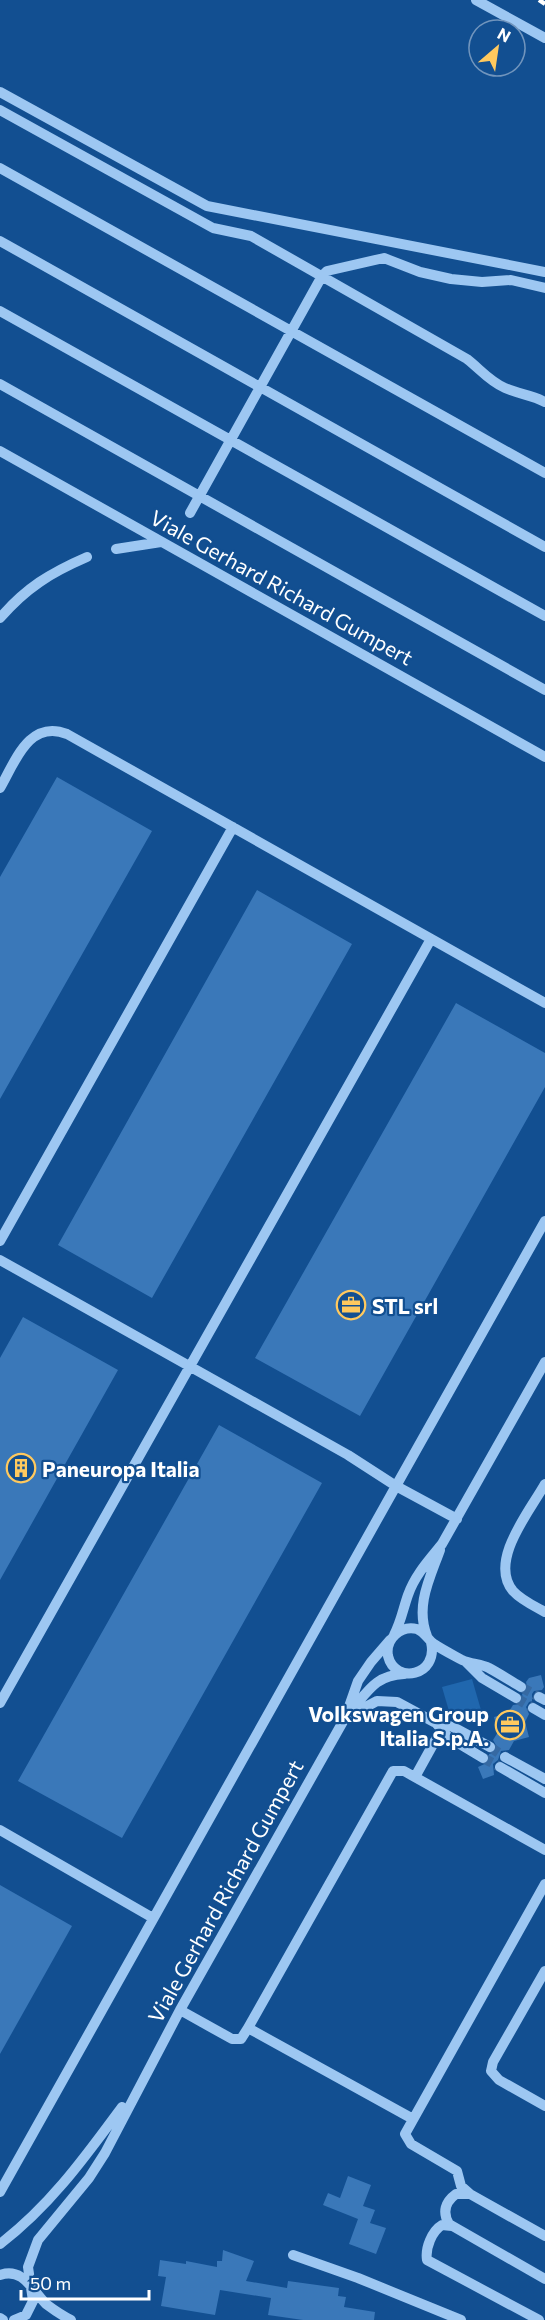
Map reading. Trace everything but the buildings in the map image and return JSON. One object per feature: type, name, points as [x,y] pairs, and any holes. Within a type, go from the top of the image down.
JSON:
[{"type":"street","points":[[476,0],[545,38]]},
{"type":"street","points":[[0,92],[207,206],[545,272]]},
{"type":"street","points":[[0,110],[213,228],[251,236],[467,358],[491,381],[504,388],[545,402]]},
{"type":"street","points":[[0,168],[545,473]]},
{"type":"street","points":[[0,241],[545,547]]},
{"type":"street","points":[[189,513],[322,276],[327,271],[384,258],[420,272],[451,279],[482,282],[511,280],[545,288]]},
{"type":"street","points":[[0,311],[545,616]]},
{"type":"street","points":[[0,384],[545,690]]},
{"type":"street","name":"Viale Gerhard Richard Gumpert","points":[[0,451],[545,757]]},
{"type":"street","points":[[116,549],[161,542]]},
{"type":"street","points":[[0,618],[29,588],[46,576],[87,557]]},
{"type":"street","points":[[0,788],[30,739],[43,731],[59,731],[545,1003]]},
{"type":"street","points":[[0,1241],[233,827]]},
{"type":"street","points":[[0,1703],[431,939]]},
{"type":"street","points":[[0,2192],[545,1221]]},
{"type":"street","points":[[0,1260],[348,1455],[396,1486],[457,1519]]},
{"type":"street","name":"Viale Gerhard Richard Gumpert","points":[[14,2320],[26,2315],[31,2308],[33,2293],[28,2267],[38,2240],[89,2178],[105,2153],[180,2010],[345,1718],[358,1681],[392,1638],[402,1619],[408,1596],[420,1570],[442,1544],[545,1362]]},
{"type":"street","points":[[545,1484],[509,1547],[504,1570],[508,1583],[516,1594],[545,1612]]},
{"type":"street","name":"Viale Gerhard Richard Gumpert","points":[[429,1639],[421,1618],[422,1603],[442,1544]]},
{"type":"street","points":[[429,1639],[433,1650],[429,1665],[423,1670],[408,1673],[401,1671],[390,1662],[388,1647],[392,1638],[400,1631],[415,1629],[465,1662],[482,1678],[516,1698]]},
{"type":"street","points":[[465,1662],[487,1667],[521,1687]]},
{"type":"street","name":"Viale Gerhard Richard Gumpert","points":[[345,1718],[369,1689],[383,1677],[408,1673]]},
{"type":"street","points":[[345,1718],[370,1703],[384,1700],[402,1704],[438,1726],[448,1737],[483,1758]]},
{"type":"street","points":[[533,1708],[545,1714]]},
{"type":"street","points":[[438,1726],[453,1727],[490,1747]]},
{"type":"street","points":[[415,1777],[438,1726]]},
{"type":"street","points":[[505,1756],[545,1779]]},
{"type":"street","points":[[500,1767],[545,1793]]},
{"type":"street","points":[[180,2010],[236,2040],[241,2039],[391,1774],[400,1769],[545,1851]]},
{"type":"street","points":[[0,1830],[153,1918]]},
{"type":"street","points":[[545,1884],[405,2134],[408,2142],[457,2171],[461,2186],[470,2193],[545,2236]]},
{"type":"street","points":[[545,1971],[493,2062],[491,2071],[500,2080],[545,2106]]},
{"type":"street","points":[[248,2028],[413,2120]]},
{"type":"street","name":"Viale Gerhard Richard Gumpert","points":[[0,2244],[49,2201],[140,2083]]},
{"type":"street","points":[[452,2226],[445,2216],[447,2204],[456,2194],[470,2193]]},
{"type":"street","points":[[539,2320],[427,2260],[426,2251],[437,2228],[442,2225],[452,2226],[545,2279]]},
{"type":"street","points":[[293,2255],[358,2278],[461,2320]]},
{"type":"street","points":[[0,2275],[12,2273],[19,2275],[46,2304],[71,2320]]},
{"type":"shaded area","points":[[472,1679],[481,1710],[451,1718],[442,1687]]},
{"type":"tunnel","points":[[521,1687],[539,1697]]},
{"type":"tunnel","points":[[516,1698],[533,1708]]},
{"type":"tunnel","points":[[490,1747],[505,1757]]},
{"type":"tunnel","points":[[483,1758],[500,1767]]},
{"type":"railway","points":[[539,0],[545,4]]},
{"type":"place","name":"STL srl","points":[[351,1305]]},
{"type":"place","name":"Paneuropa Italia","points":[[21,1468]]},
{"type":"place","name":"Volkswagen Group Italia S.p.A.","points":[[510,1725]]}]
